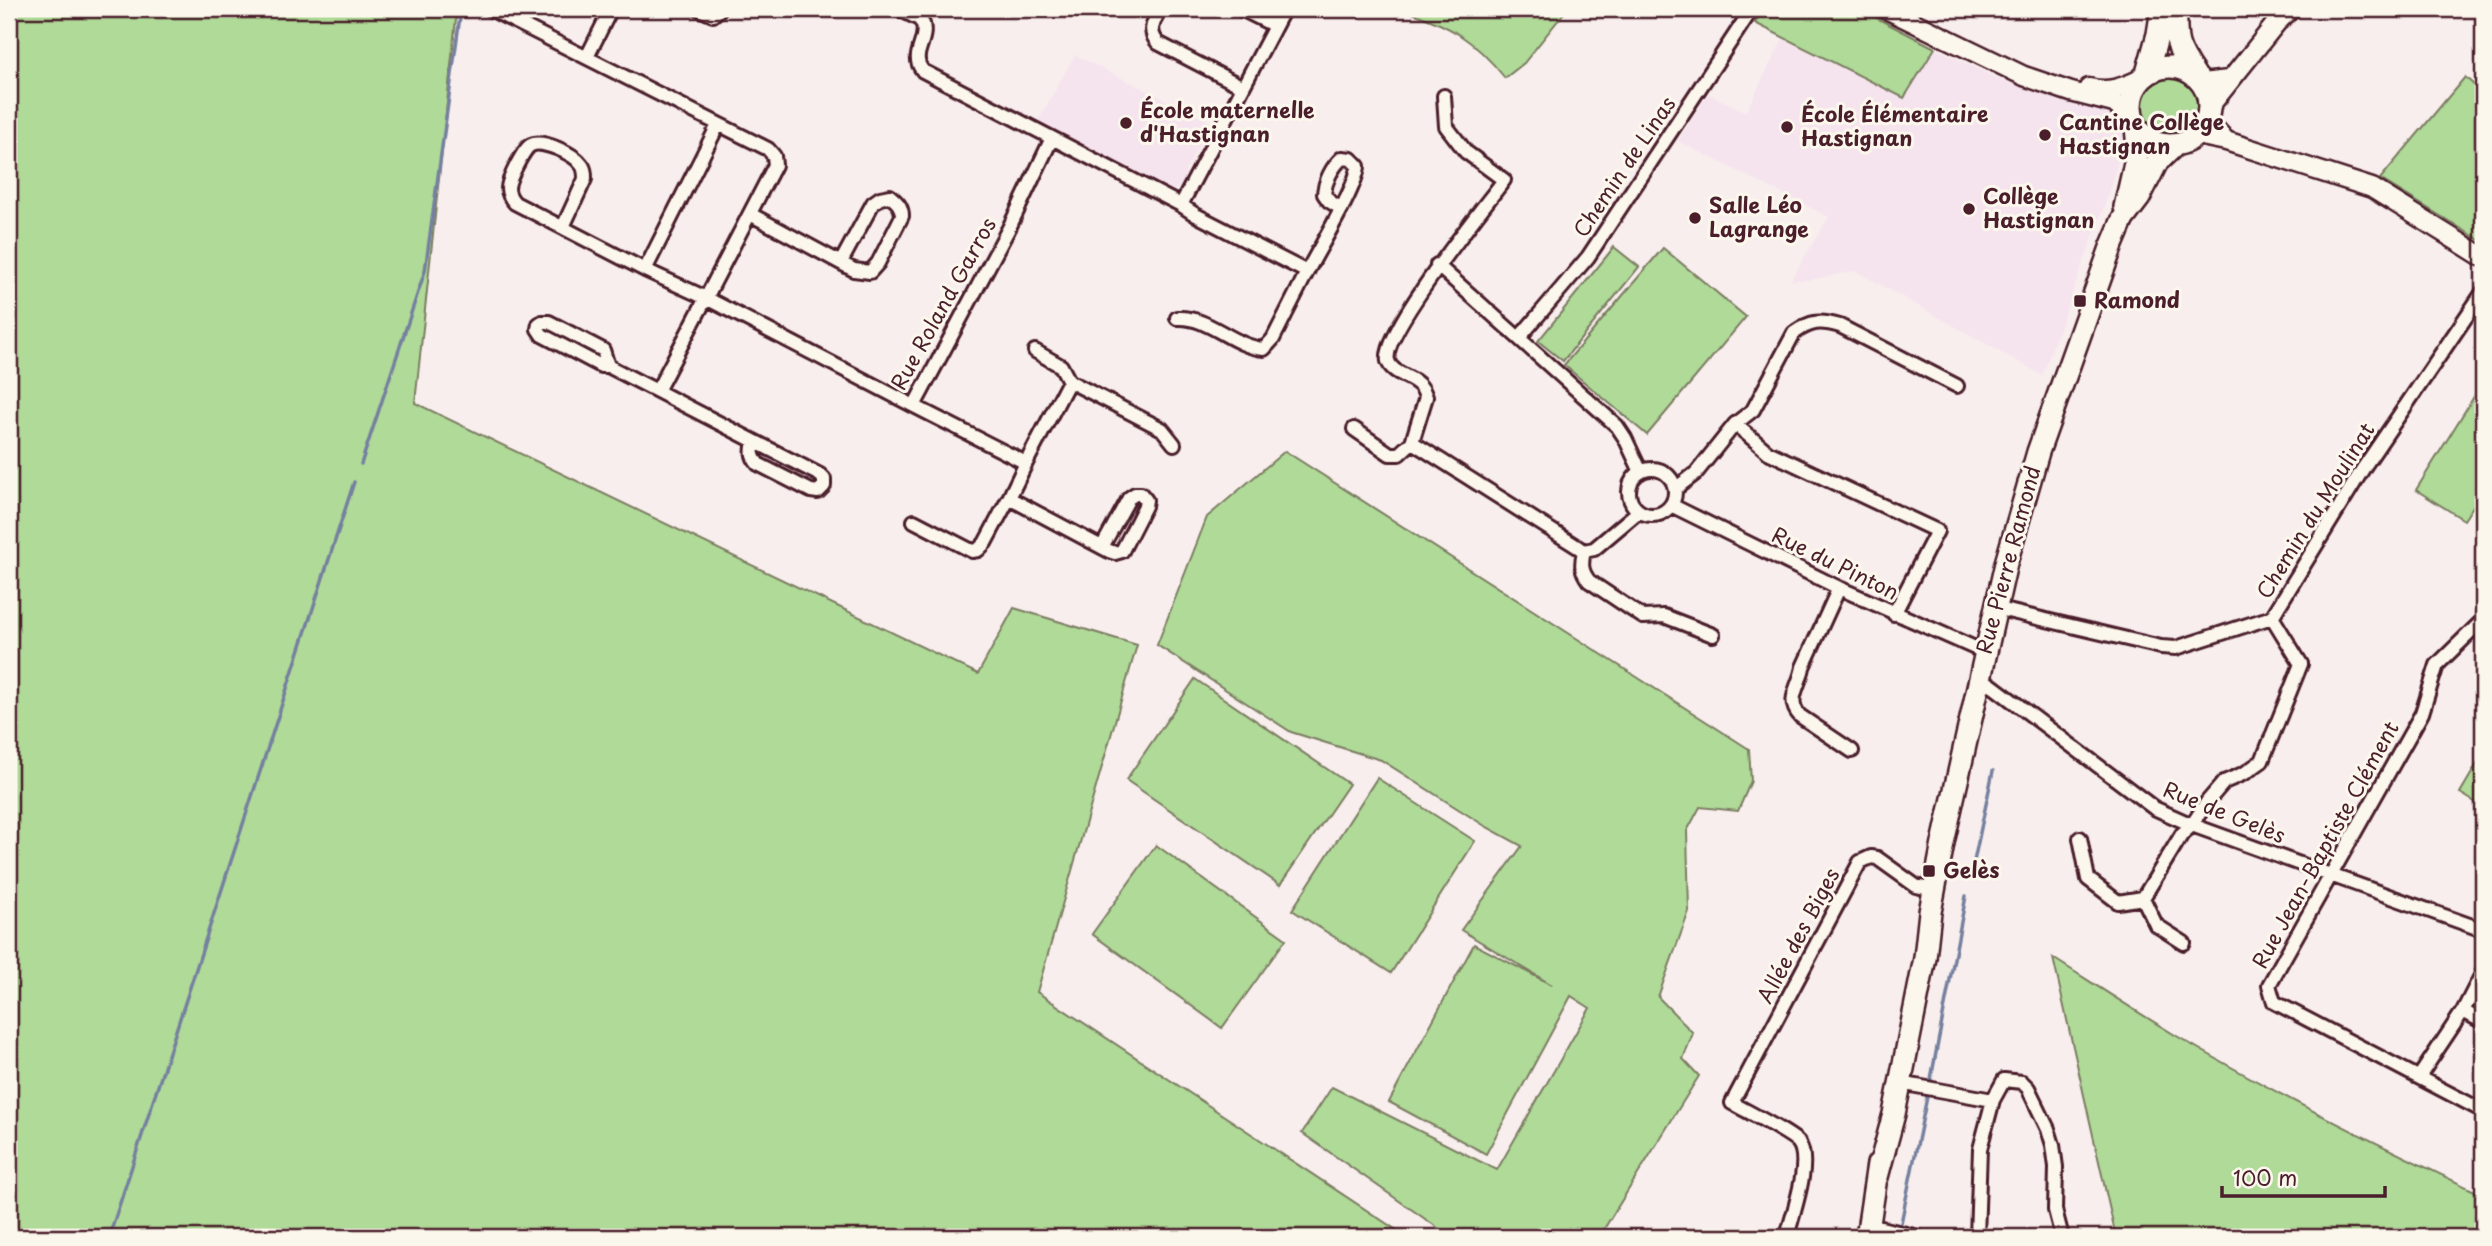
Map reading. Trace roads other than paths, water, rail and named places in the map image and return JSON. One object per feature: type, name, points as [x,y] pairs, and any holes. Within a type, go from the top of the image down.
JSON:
[{"type":"main road","points":[[2162,9],[2157,41],[2130,103],[2133,121],[2143,135],[2152,142],[2163,145],[2189,141],[2204,121],[2208,93],[2178,52],[2176,9]]},
{"type":"main road","points":[[2143,77],[2159,68],[2172,66],[2184,69],[2199,79]]},
{"type":"main road","name":"Rue Pierre Ramond","points":[[1877,1177],[1925,958],[1934,890],[1984,652],[2038,452],[2123,219],[2138,150],[2133,121]]},
{"type":"main road","name":"Rue Pierre Ramond","points":[[2123,219],[2139,198],[2157,162],[2175,145]]},
{"type":"main road","name":"Rue Pierre Ramond","points":[[1868,1231],[1884,1112],[1915,956],[1930,912]]},
{"type":"street","points":[[491,9],[768,149],[774,156],[775,165],[657,391]]},
{"type":"street","points":[[587,57],[611,9]]},
{"type":"street","points":[[699,9],[712,15],[720,9]]},
{"type":"street","points":[[899,9],[919,19],[923,24],[924,39],[917,54],[923,71],[1307,272]]},
{"type":"street","points":[[1160,9],[1151,32],[1158,43],[1243,87]]},
{"type":"street","points":[[1241,9],[1275,26]]},
{"type":"street","points":[[1181,205],[1284,9]]},
{"type":"street","name":"Chemin de Linas","points":[[1519,338],[1588,257],[1752,9]]},
{"type":"street","points":[[1886,9],[2024,76],[2114,103],[2133,121]]},
{"type":"street","points":[[1907,9],[2028,68],[2073,83],[2107,90],[2124,87],[2143,77]]},
{"type":"street","points":[[2291,9],[2229,80],[2204,121],[2226,141],[2372,188],[2483,257]]},
{"type":"street","points":[[2199,79],[2229,80]]},
{"type":"street","points":[[1354,429],[1390,454],[1399,454],[1412,442],[1426,397],[1421,385],[1393,369],[1388,360],[1390,343],[1437,265],[1504,180],[1466,152],[1447,126],[1444,96]]},
{"type":"street","points":[[645,270],[718,125]]},
{"type":"street","name":"Rue Roland Garros","points":[[563,227],[914,406],[1003,240],[1052,138]]},
{"type":"street","points":[[533,144],[547,144],[576,158],[586,172],[563,227],[515,203],[508,190],[526,149],[533,144]]},
{"type":"street","points":[[750,214],[854,270],[870,272],[902,216],[902,209],[897,201],[890,196],[873,203],[841,262]]},
{"type":"street","points":[[1177,317],[1192,317],[1250,348],[1264,349],[1273,339],[1340,208]]},
{"type":"street","points":[[1437,265],[1617,426],[1641,472]]},
{"type":"street","name":"Chemin du Moulinat","points":[[1995,608],[2161,647],[2176,648],[2272,617],[2364,467],[2483,292]]},
{"type":"street","points":[[1675,489],[1696,473],[1735,424],[1753,410],[1787,342],[1794,332],[1803,326],[1822,321],[1840,326],[1957,386]]},
{"type":"street","points":[[608,366],[603,350],[549,323],[539,324],[538,329],[542,335],[601,366],[608,366],[657,391],[820,475],[824,486],[818,492],[811,491],[758,464],[753,458],[754,441]]},
{"type":"street","points":[[1035,351],[1062,366],[1069,381],[1162,429],[1174,444]]},
{"type":"street","points":[[914,521],[972,551],[978,550],[985,543],[1069,381]]},
{"type":"street","points":[[914,406],[1026,463]]},
{"type":"street","points":[[1735,424],[1768,452],[1937,531],[1894,614]]},
{"type":"street","points":[[1412,442],[1584,551],[1594,550],[1639,511]]},
{"type":"street","points":[[1653,469],[1665,473],[1675,489],[1671,505],[1659,514],[1651,515],[1639,511],[1633,504],[1629,490],[1635,477],[1641,472],[1653,469]]},
{"type":"street","points":[[1009,498],[1102,547],[1115,553],[1122,551],[1145,506],[1146,500],[1141,494],[1129,498],[1102,547]]},
{"type":"street","name":"Rue du Pinton","points":[[1671,505],[1894,614],[1984,652]]},
{"type":"street","points":[[1584,551],[1581,564],[1590,581],[1643,617],[1664,617],[1713,635]]},
{"type":"street","points":[[1839,588],[1803,667],[1792,701],[1793,709],[1800,716],[1852,751]]},
{"type":"street","points":[[2080,838],[2088,878],[2118,902],[2143,898],[2182,834],[2192,825],[2224,782],[2262,761],[2301,664],[2272,617]]},
{"type":"street","name":"Rue Jean-Baptiste Clément","points":[[2483,620],[2437,664],[2422,713],[2269,985],[2274,1002],[2483,1111]]},
{"type":"street","name":"Rue de Gelès","points":[[1978,680],[1990,684],[2154,808],[2192,825],[2483,930]]},
{"type":"street","name":"Allée des Biges","points":[[1787,1237],[1804,1165],[1804,1152],[1797,1141],[1732,1103],[1860,862],[1871,857],[1877,859],[1916,886],[1934,890]]},
{"type":"street","points":[[2143,898],[2156,925],[2184,943]]},
{"type":"street","points":[[2419,1077],[2463,1011],[2483,971]]},
{"type":"street","points":[[2463,1011],[2483,1022]]},
{"type":"street","points":[[1977,1237],[1980,1149],[1993,1100],[2004,1080],[2015,1080],[2028,1088],[2053,1144],[2056,1167],[2054,1210],[2062,1237]]},
{"type":"street","points":[[1899,1083],[1993,1100]]},
{"type":"street","points":[[1868,1231],[1918,1237]]},
{"type":"waterway","points":[[361,464],[425,271],[461,9]]},
{"type":"waterway","points":[[109,1237],[354,482]]},
{"type":"waterway","points":[[1973,866],[1993,771]]},
{"type":"waterway","points":[[1930,1084],[1966,896]]},
{"type":"waterway","points":[[1901,1223],[1927,1097]]},
{"type":"place","name":"École maternelle d'Hastignan","points":[[1126,123]]},
{"type":"place","name":"École Élémentaire Hastignan","points":[[1787,127]]},
{"type":"place","name":"Cantine Collège Hastignan","points":[[2045,135]]},
{"type":"place","name":"Collège Hastignan","points":[[1969,209]]},
{"type":"place","name":"Salle Léo Lagrange","points":[[1695,218]]},
{"type":"place","name":"Ramond","points":[[2080,301]]},
{"type":"place","name":"Gelès","points":[[1929,871]]}]
